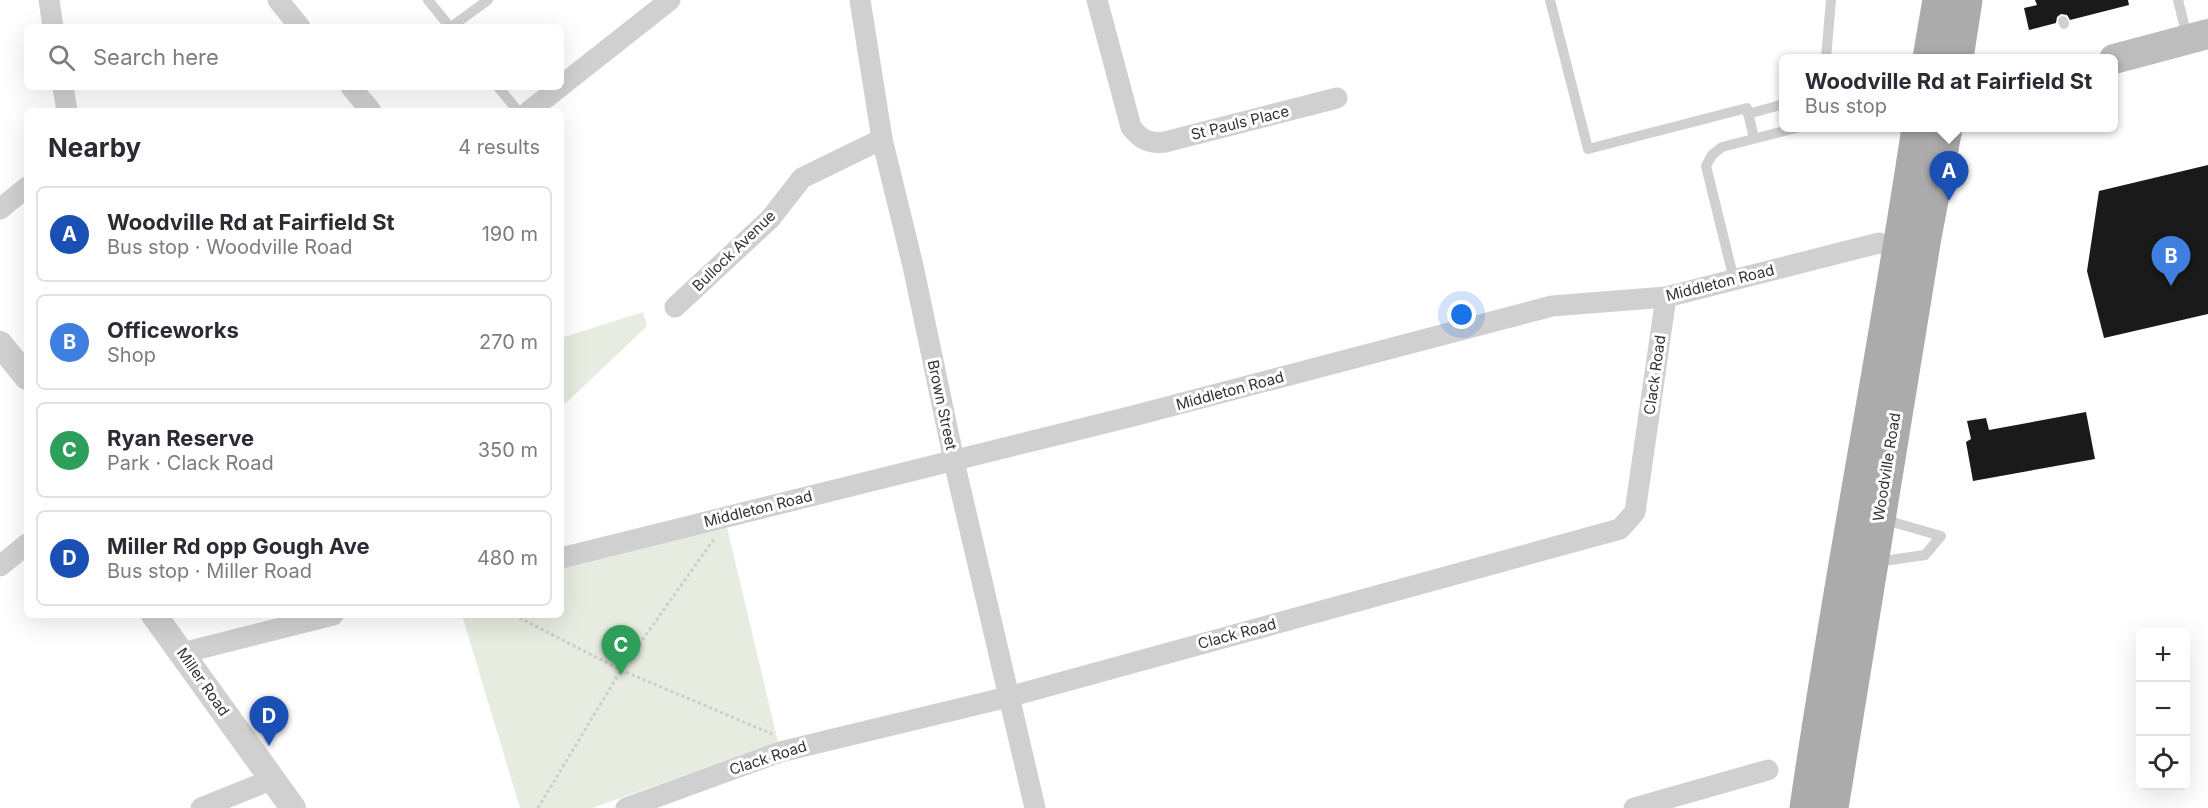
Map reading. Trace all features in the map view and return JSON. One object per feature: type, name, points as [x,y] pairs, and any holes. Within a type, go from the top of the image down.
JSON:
[{"type":"main road","points":[[1930,54],[1939,0]]},
{"type":"main road","points":[[1958,54],[1966,0]]},
{"type":"main road","points":[[2118,58],[2198,37]]},
{"type":"main road","name":"Woodville Road","points":[[1806,808],[1853,509],[1900,247],[1917,132]]},
{"type":"main road","name":"Woodville Road","points":[[1832,808],[1871,563],[1945,132]]},
{"type":"street","points":[[49,0],[53,24]]},
{"type":"street","points":[[278,0],[298,24]]},
{"type":"street","points":[[564,84],[670,0]]},
{"type":"street","name":"Brown Street","points":[[861,0],[882,139],[914,266],[954,461],[1035,808]]},
{"type":"street","name":"St Pauls Place","points":[[1097,0],[1131,127],[1139,147],[1337,98]]},
{"type":"street","points":[[64,90],[66,108]]},
{"type":"street","points":[[354,90],[368,108]]},
{"type":"street","points":[[533,108],[556,90]]},
{"type":"street","name":"Bullock Avenue","points":[[675,307],[770,219],[802,178],[882,139]]},
{"type":"street","points":[[0,209],[24,189]]},
{"type":"street","name":"Middleton Road","points":[[564,557],[954,461],[1552,306],[1666,297],[1879,243],[1900,247]]},
{"type":"street","name":"Clack Road","points":[[626,808],[780,752],[1008,697],[1620,529],[1635,512],[1666,297]]},
{"type":"street","points":[[0,344],[24,373]]},
{"type":"street","points":[[0,566],[24,546]]},
{"type":"street","name":"Miller Road","points":[[156,618],[293,808]]},
{"type":"street","points":[[182,652],[321,618]]},
{"type":"street","points":[[1634,808],[1768,770]]},
{"type":"street","points":[[201,808],[272,779]]},
{"type":"lane","points":[[428,0],[448,24]]},
{"type":"lane","points":[[454,24],[488,0]]},
{"type":"lane","points":[[1550,0],[1588,149],[1747,108],[1754,138]]},
{"type":"lane","points":[[1826,54],[1831,0]]},
{"type":"lane","points":[[2178,0],[2198,37]]},
{"type":"lane","points":[[500,90],[516,108]]},
{"type":"lane","points":[[1748,114],[1779,105]]},
{"type":"lane","points":[[1734,280],[1706,166],[1712,155],[1722,147],[1779,132]]},
{"type":"lane","points":[[1871,563],[1925,555],[1941,536],[1896,523],[1880,512]]},
{"type":"path","points":[[538,808],[621,670],[730,516]]},
{"type":"path","points":[[520,618],[621,670],[801,747]]},
{"type":"shaded area","points":[[643,312],[647,326],[564,404],[564,337]]},
{"type":"shaded area","points":[[726,523],[778,742],[592,808],[520,808],[463,618],[564,618],[564,562]]},
{"type":"building","points":[[2035,0],[2128,0],[2129,5],[2070,20],[2067,15],[2061,14],[2057,17],[2056,23],[2029,30],[2024,8],[2037,5]]},
{"type":"building","points":[[2208,165],[2208,314],[2104,338],[2087,271],[2099,191]]},
{"type":"building","points":[[2086,412],[2095,459],[1973,481],[1966,442],[1971,439],[1967,421],[1986,418],[1989,430]]},
{"type":"place","name":"Woodville Rd at Fairfield St","points":[[1949,201]]},
{"type":"place","name":"Officeworks","points":[[2171,286]]},
{"type":"place","name":"Ryan Reserve","points":[[621,675]]},
{"type":"place","name":"Miller Rd opp Gough Ave","points":[[269,746]]}]
